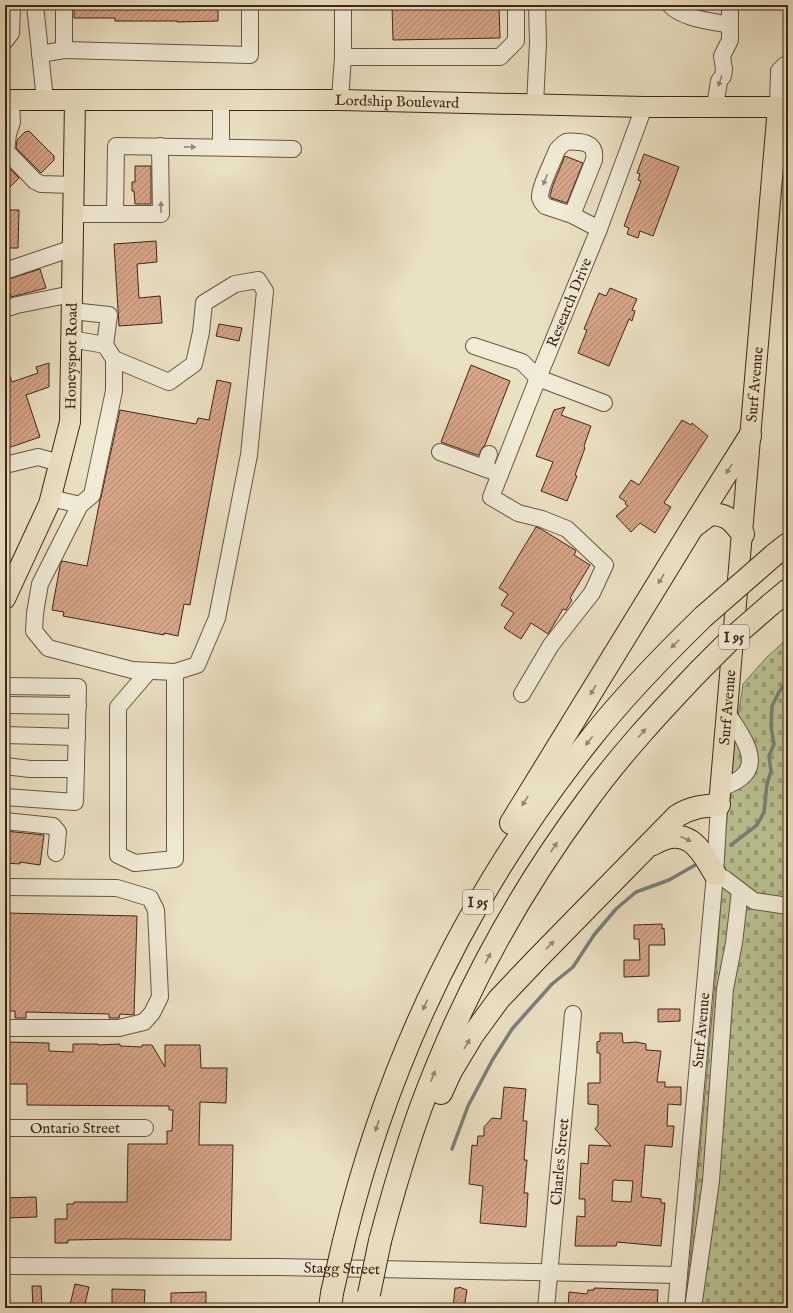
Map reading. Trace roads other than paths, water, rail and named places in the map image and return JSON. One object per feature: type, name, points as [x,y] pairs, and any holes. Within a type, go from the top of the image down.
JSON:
[{"type":"highway","points":[[437,978],[487,867],[506,831],[750,436]]},
{"type":"highway","points":[[692,528],[710,514],[720,514],[731,520],[742,534]]},
{"type":"highway","name":"I 95","points":[[331,1301],[344,1240],[362,1173],[388,1094],[419,1017],[437,978],[497,869],[566,769],[623,700],[703,617],[781,549]]},
{"type":"highway","name":"I 95","points":[[367,1301],[381,1237],[406,1149],[437,1067],[473,987],[536,874],[587,801],[641,734],[699,671],[731,639],[788,590]]},
{"type":"highway","points":[[381,1237],[451,1071],[472,1036],[499,999],[677,816],[694,807],[703,806],[720,797]]},
{"type":"highway","points":[[650,845],[659,840],[671,837],[682,836],[689,839],[702,853],[715,874]]},
{"type":"main road","name":"Lordship Boulevard","points":[[8,100],[340,100],[644,107],[783,107]]},
{"type":"main road","name":"Honeyspot Road","points":[[5,597],[49,504],[70,422],[75,100]]},
{"type":"main road","name":"Surf Avenue","points":[[720,797],[750,436],[783,107]]},
{"type":"street","points":[[64,5],[64,50]]},
{"type":"street","points":[[40,54],[64,50],[250,55],[250,5]]},
{"type":"street","points":[[340,100],[343,57],[343,5]]},
{"type":"street","points":[[343,57],[500,57],[516,42],[516,5]]},
{"type":"street","points":[[535,105],[538,43],[537,5]]},
{"type":"street","points":[[670,5],[673,9],[686,15],[730,25]]},
{"type":"street","points":[[715,107],[719,81],[724,69],[722,56],[730,40],[730,5]]},
{"type":"street","points":[[5,40],[12,33],[8,9],[35,7],[45,100]]},
{"type":"street","points":[[783,107],[779,71],[785,65],[788,65]]},
{"type":"street","points":[[8,100],[12,122],[8,134],[6,151],[35,181],[41,184],[74,185]]},
{"type":"street","points":[[221,147],[222,101]]},
{"type":"street","name":"Research Drive","points":[[522,694],[552,645],[592,593],[605,565],[567,529],[542,519],[518,513],[491,497],[599,229],[644,107]]},
{"type":"street","points":[[572,215],[595,155],[591,146],[586,143],[568,141],[561,145],[557,150],[541,190],[540,198],[545,206],[572,215],[599,229]]},
{"type":"street","points":[[115,214],[116,146],[292,148]]},
{"type":"street","points":[[73,214],[161,214],[160,146]]},
{"type":"street","points":[[5,271],[73,248]]},
{"type":"street","points":[[5,308],[17,305],[72,303],[109,315],[105,345],[114,359],[114,392],[92,495],[80,505],[40,584],[35,613],[34,631],[48,648],[132,670],[175,672],[197,665],[217,618],[249,455],[265,291],[258,280],[235,284],[204,303],[194,364],[169,382],[114,359]]},
{"type":"street","points":[[71,339],[105,345]]},
{"type":"street","points":[[474,346],[522,362],[538,378],[604,403]]},
{"type":"street","points":[[440,452],[486,461],[500,474]]},
{"type":"street","points":[[5,465],[38,457],[60,463]]},
{"type":"street","points":[[51,498],[80,505]]},
{"type":"street","points":[[149,671],[118,707],[118,855],[135,863],[175,859],[175,672]]},
{"type":"street","points":[[5,686],[78,687],[75,802],[5,797]]},
{"type":"street","points":[[5,705],[78,706]]},
{"type":"street","points":[[720,797],[745,774],[750,765],[750,754],[747,747],[727,713]]},
{"type":"street","points":[[5,735],[77,737]]},
{"type":"street","points":[[5,766],[30,769],[76,769]]},
{"type":"street","name":"Surf Avenue","points":[[676,1308],[715,874],[720,797]]},
{"type":"street","points":[[5,821],[53,826],[58,832],[56,853]]},
{"type":"street","points":[[715,874],[726,879],[754,901],[788,906]]},
{"type":"street","points":[[5,887],[117,888],[150,898],[156,910],[160,997],[152,1013],[144,1022],[119,1028],[5,1028]]},
{"type":"street","points":[[693,1308],[711,1181],[725,989],[734,943],[740,891]]},
{"type":"street","name":"Charles Street","points":[[546,1308],[573,1014]]},
{"type":"street","name":"Ontario Street","points":[[5,1128],[145,1128]]},
{"type":"street","name":"Stagg Street","points":[[5,1266],[207,1266],[679,1275]]},
{"type":"waterway","points":[[731,845],[757,825],[764,812],[767,784],[771,771],[769,756],[774,744],[771,727],[772,706],[779,692],[788,680]]},
{"type":"waterway","points":[[452,1149],[468,1106],[493,1059],[512,1029],[552,984],[573,967],[594,935],[616,909],[636,892],[669,880],[697,864]]}]
